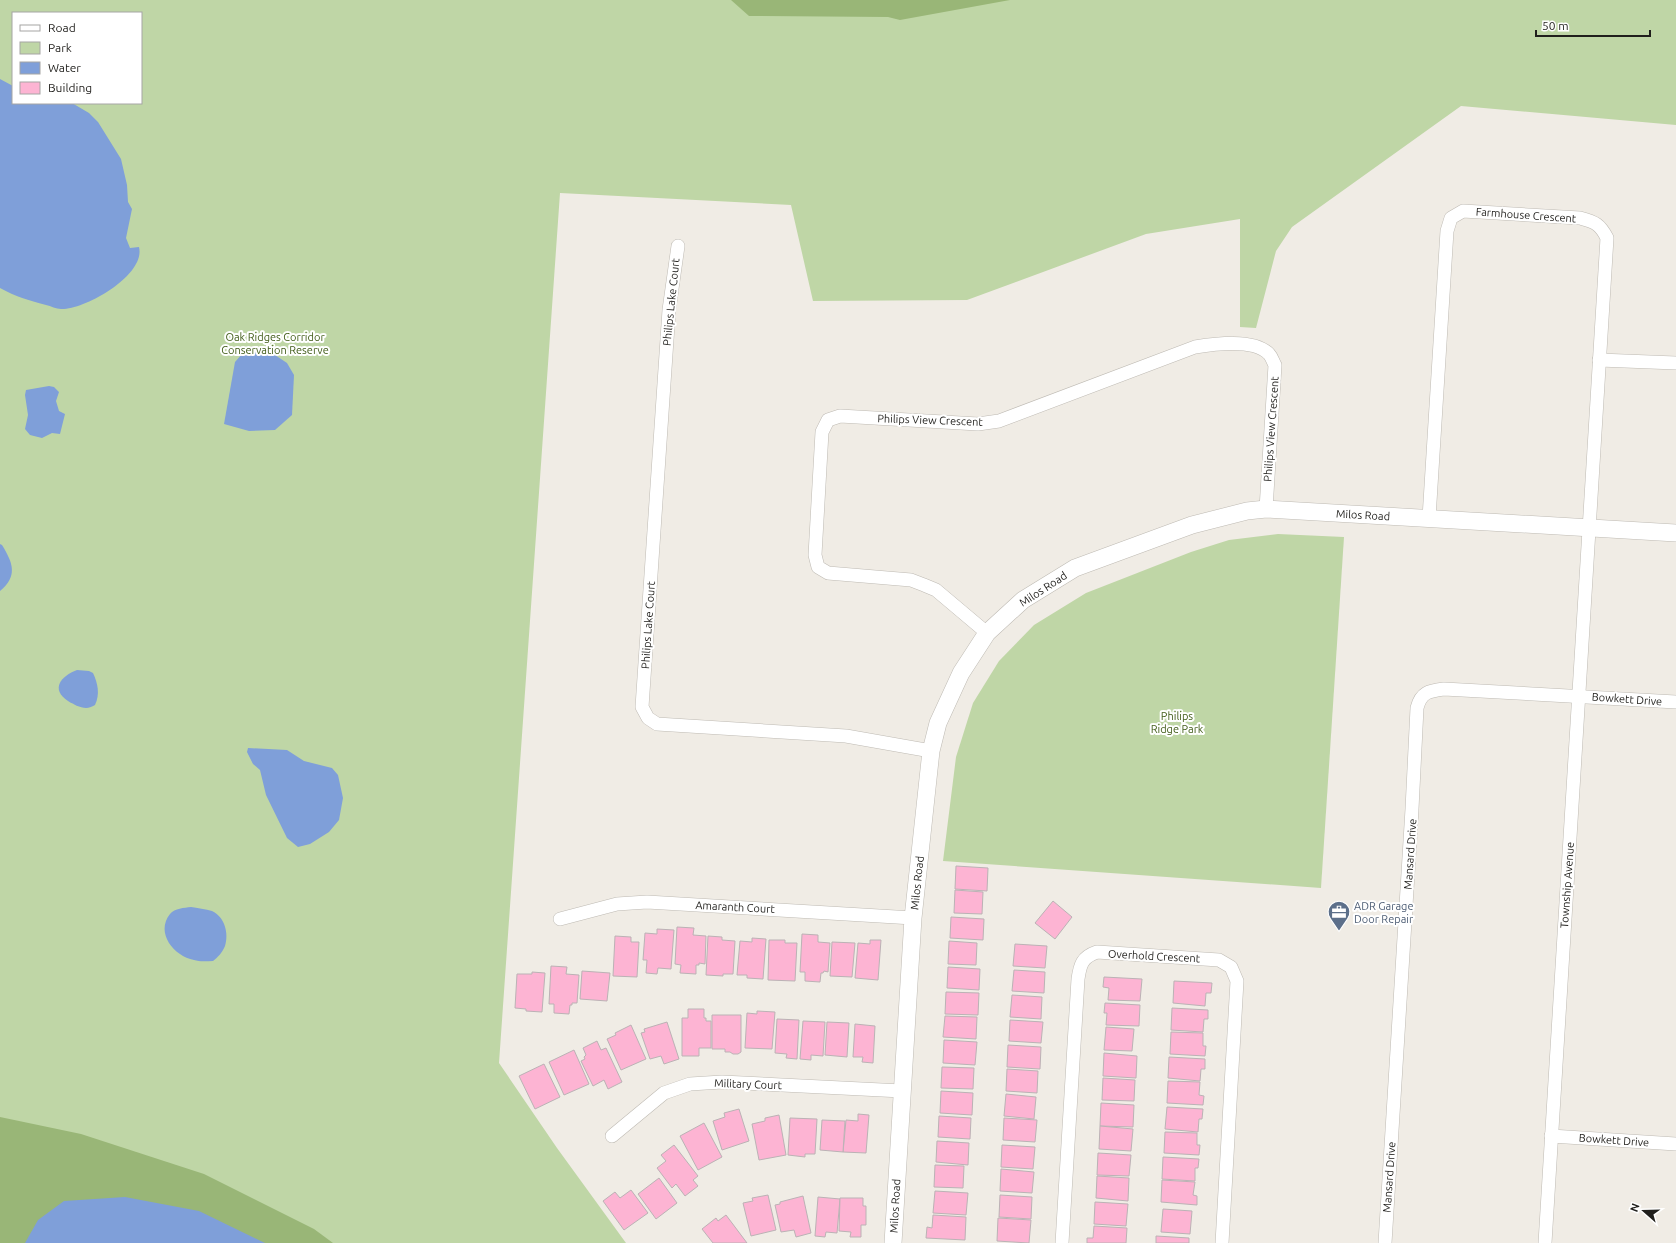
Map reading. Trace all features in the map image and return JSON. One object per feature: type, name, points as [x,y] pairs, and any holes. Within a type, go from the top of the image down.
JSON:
[{"type":"street","name":"Farmhouse Crescent","points":[[1429,518],[1447,231],[1451,218],[1463,211],[1580,218],[1592,222],[1602,228],[1607,238],[1589,528]]},
{"type":"street","name":"Philips Lake Court","points":[[678,246],[669,310],[642,707],[648,718],[658,724],[846,736],[931,752]]},
{"type":"street","name":"Philips View Crescent","points":[[987,633],[936,590],[924,585],[911,580],[828,573],[818,567],[815,555],[822,432],[828,420],[840,416],[978,424],[999,421],[1195,347],[1216,344],[1248,345],[1258,347],[1270,354],[1275,366],[1266,509]]},
{"type":"street","points":[[1599,360],[1676,363]]},
{"type":"street","name":"Milos Road","points":[[893,1243],[913,918],[931,752],[938,724],[961,673],[987,633],[1023,600],[1075,568],[1192,526],[1247,511],[1266,509],[1676,533]]},
{"type":"street","name":"Township Avenue","points":[[1545,1243],[1589,528]]},
{"type":"street","name":"Mansard Drive","points":[[1385,1243],[1417,708],[1419,700],[1424,694],[1444,689],[1578,696]]},
{"type":"street","name":"Bowkett Drive","points":[[1578,696],[1676,702]]},
{"type":"street","name":"Amaranth Court","points":[[560,919],[617,904],[647,902],[913,918]]},
{"type":"street","name":"Overhold Crescent","points":[[1062,1243],[1078,979],[1081,963],[1088,955],[1097,952],[1219,960],[1231,966],[1237,981],[1222,1243]]},
{"type":"street","name":"Military Court","points":[[612,1136],[664,1093],[690,1084],[722,1082],[902,1091]]},
{"type":"street","name":"Bowkett Drive","points":[[1551,1136],[1676,1144]]},
{"type":"green space","name":"Oak Ridges Corridor Conservation Reserve","points":[[0,0],[1676,0],[1676,125],[1461,106],[1292,227],[1276,251],[1256,328],[1240,327],[1240,219],[1146,234],[967,300],[813,301],[791,205],[560,193],[499,1063],[557,1148],[626,1243],[0,1243]]},
{"type":"green space","points":[[731,0],[1010,0],[900,20],[888,17],[749,16]]},
{"type":"green space","name":"Philips Ridge Park","points":[[1278,534],[1344,537],[1321,888],[943,861],[956,757],[973,703],[999,661],[1034,625],[1086,593],[1191,552],[1229,540]]},
{"type":"green space","points":[[0,1117],[81,1134],[204,1174],[314,1229],[333,1243],[0,1243]]},
{"type":"water","points":[[0,79],[12,85],[12,104],[74,104],[89,113],[98,122],[121,159],[127,185],[128,202],[132,209],[126,238],[130,248],[139,247],[139,258],[133,269],[112,289],[84,304],[72,308],[59,309],[22,298],[0,288]]},
{"type":"water","points":[[248,352],[272,353],[287,363],[294,375],[292,415],[275,430],[249,431],[224,424],[235,362],[242,354]]},
{"type":"water","points":[[49,386],[54,387],[59,392],[56,401],[59,411],[65,414],[60,434],[52,433],[42,438],[30,435],[25,429],[28,415],[25,395],[26,390]]},
{"type":"water","points":[[0,544],[9,558],[12,569],[9,580],[0,591]]},
{"type":"water","points":[[77,670],[89,671],[93,673],[95,677],[98,697],[95,705],[91,707],[84,708],[74,705],[60,692],[59,688],[62,679]]},
{"type":"water","points":[[248,748],[287,750],[304,761],[332,768],[338,775],[343,798],[339,820],[329,832],[310,844],[298,847],[287,838],[266,795],[260,770],[253,764],[247,752]]},
{"type":"water","points":[[191,907],[212,911],[220,917],[225,926],[225,946],[220,955],[213,961],[199,961],[187,958],[174,949],[166,936],[166,921],[170,914],[177,909]]},
{"type":"water","points":[[125,1197],[199,1211],[265,1243],[25,1243],[38,1220],[64,1201]]},
{"type":"building","points":[[956,866],[988,868],[987,891],[955,889]]},
{"type":"building","points":[[955,890],[983,892],[982,914],[954,913]]},
{"type":"building","points":[[1053,901],[1072,917],[1055,939],[1035,923]]},
{"type":"building","points":[[951,917],[984,919],[983,940],[950,938]]},
{"type":"building","points":[[677,927],[694,928],[693,935],[706,936],[705,964],[699,963],[699,965],[696,965],[696,974],[680,973],[681,965],[675,964]]},
{"type":"building","points":[[657,929],[674,930],[671,969],[658,968],[657,974],[646,973],[647,960],[643,960],[645,933],[657,934]]},
{"type":"building","points":[[802,934],[818,935],[818,942],[830,943],[828,972],[824,971],[821,973],[820,982],[805,981],[805,972],[800,972]]},
{"type":"building","points":[[615,936],[631,937],[631,942],[639,942],[637,977],[613,976]]},
{"type":"building","points":[[708,936],[722,937],[722,940],[735,941],[733,974],[723,974],[723,976],[706,975]]},
{"type":"building","points":[[752,938],[766,939],[763,979],[747,978],[747,975],[737,975],[740,941],[752,942]]},
{"type":"building","points":[[769,940],[785,940],[785,943],[797,943],[795,981],[768,980]]},
{"type":"building","points":[[870,940],[881,940],[878,980],[855,978],[858,943],[870,944]]},
{"type":"building","points":[[949,941],[977,943],[976,965],[948,964]]},
{"type":"building","points":[[832,942],[855,943],[852,977],[830,976]]},
{"type":"building","points":[[1015,944],[1047,946],[1045,968],[1013,966]]},
{"type":"building","points":[[551,966],[567,967],[566,974],[579,975],[577,1003],[572,1003],[572,1005],[570,1005],[569,1014],[554,1013],[554,1004],[549,1004]]},
{"type":"building","points":[[948,967],[980,969],[979,990],[947,988]]},
{"type":"building","points":[[1014,970],[1045,972],[1044,993],[1012,991]]},
{"type":"building","points":[[582,971],[610,973],[607,1001],[580,999]]},
{"type":"building","points":[[532,972],[545,973],[542,1012],[526,1011],[526,1009],[515,1008],[517,974],[532,974]]},
{"type":"building","points":[[1104,977],[1142,979],[1140,1001],[1108,1000],[1109,988],[1103,987]]},
{"type":"building","points":[[1174,981],[1212,983],[1211,993],[1206,993],[1205,1006],[1173,1003]]},
{"type":"building","points":[[946,992],[979,993],[978,1015],[945,1014]]},
{"type":"building","points":[[1012,995],[1042,997],[1041,1019],[1010,1017]]},
{"type":"building","points":[[1105,1003],[1140,1005],[1139,1026],[1106,1025],[1107,1013],[1104,1013]]},
{"type":"building","points":[[1172,1008],[1208,1010],[1208,1019],[1204,1019],[1203,1032],[1171,1030]]},
{"type":"building","points":[[688,1009],[704,1009],[704,1018],[706,1018],[706,1021],[711,1021],[711,1048],[699,1048],[699,1056],[682,1056],[682,1018],[688,1018]]},
{"type":"building","points":[[757,1011],[775,1012],[772,1049],[745,1048],[747,1013],[757,1014]]},
{"type":"building","points":[[712,1015],[741,1015],[741,1052],[738,1054],[733,1054],[730,1052],[725,1052],[725,1049],[712,1049]]},
{"type":"building","points":[[945,1016],[977,1017],[976,1039],[943,1037]]},
{"type":"building","points":[[777,1019],[799,1020],[797,1059],[786,1058],[787,1054],[775,1053]]},
{"type":"building","points":[[1010,1020],[1043,1022],[1041,1043],[1009,1041]]},
{"type":"building","points":[[803,1021],[825,1022],[823,1056],[811,1055],[811,1060],[800,1059]]},
{"type":"building","points":[[667,1022],[679,1059],[664,1064],[661,1056],[650,1059],[641,1033],[645,1032],[644,1029]]},
{"type":"building","points":[[827,1022],[849,1023],[847,1057],[825,1055]]},
{"type":"building","points":[[855,1024],[875,1026],[873,1063],[862,1062],[863,1057],[853,1057]]},
{"type":"building","points":[[631,1025],[646,1059],[621,1070],[607,1039]]},
{"type":"building","points":[[1106,1027],[1134,1029],[1132,1051],[1104,1050]]},
{"type":"building","points":[[1171,1032],[1203,1033],[1203,1046],[1206,1046],[1205,1056],[1170,1054]]},
{"type":"building","points":[[944,1040],[977,1042],[975,1065],[943,1063]]},
{"type":"building","points":[[597,1041],[601,1050],[606,1048],[622,1082],[608,1089],[604,1080],[593,1086],[581,1061],[585,1059],[584,1057],[586,1055],[583,1048]]},
{"type":"building","points":[[1008,1045],[1041,1047],[1040,1069],[1007,1067]]},
{"type":"building","points":[[574,1050],[589,1084],[564,1095],[549,1062]]},
{"type":"building","points":[[1104,1053],[1137,1056],[1136,1078],[1103,1076]]},
{"type":"building","points":[[1169,1057],[1205,1059],[1205,1069],[1201,1069],[1200,1081],[1168,1078]]},
{"type":"building","points":[[544,1064],[560,1097],[535,1109],[519,1076]]},
{"type":"building","points":[[942,1067],[974,1068],[973,1089],[941,1088]]},
{"type":"building","points":[[1007,1069],[1038,1071],[1037,1093],[1006,1091]]},
{"type":"building","points":[[1103,1078],[1135,1080],[1134,1101],[1102,1100]]},
{"type":"building","points":[[1168,1081],[1200,1082],[1199,1095],[1204,1096],[1203,1105],[1167,1103]]},
{"type":"building","points":[[941,1091],[973,1093],[972,1115],[940,1113]]},
{"type":"building","points":[[1006,1094],[1036,1097],[1034,1119],[1004,1116]]},
{"type":"building","points":[[1101,1103],[1134,1105],[1133,1127],[1100,1126]]},
{"type":"building","points":[[1167,1107],[1203,1109],[1202,1119],[1199,1119],[1198,1132],[1165,1129]]},
{"type":"building","points":[[739,1109],[749,1141],[722,1150],[713,1121],[725,1117],[724,1113]]},
{"type":"building","points":[[858,1114],[869,1115],[866,1153],[843,1152],[846,1120],[858,1121]]},
{"type":"building","points":[[779,1115],[786,1155],[759,1160],[752,1124],[765,1121],[765,1118]]},
{"type":"building","points":[[939,1116],[971,1118],[970,1139],[938,1137]]},
{"type":"building","points":[[790,1118],[817,1119],[815,1154],[805,1154],[805,1157],[788,1155]]},
{"type":"building","points":[[1004,1118],[1037,1120],[1035,1142],[1003,1140]]},
{"type":"building","points":[[822,1120],[845,1121],[843,1152],[820,1150]]},
{"type":"building","points":[[704,1123],[722,1157],[698,1170],[680,1136]]},
{"type":"building","points":[[1100,1126],[1133,1129],[1131,1151],[1099,1149]]},
{"type":"building","points":[[1165,1132],[1197,1133],[1197,1145],[1200,1145],[1199,1155],[1164,1153]]},
{"type":"building","points":[[937,1141],[969,1143],[968,1165],[936,1162]]},
{"type":"building","points":[[674,1145],[698,1176],[693,1180],[698,1186],[685,1196],[676,1184],[672,1188],[657,1168],[666,1161],[661,1155]]},
{"type":"building","points":[[1002,1145],[1035,1147],[1033,1169],[1001,1167]]},
{"type":"building","points":[[1098,1153],[1131,1155],[1129,1176],[1097,1175]]},
{"type":"building","points":[[1163,1157],[1199,1159],[1198,1168],[1195,1168],[1195,1181],[1162,1179]]},
{"type":"building","points":[[935,1165],[964,1166],[963,1188],[934,1187]]},
{"type":"building","points":[[1001,1169],[1034,1172],[1032,1193],[1000,1191]]},
{"type":"building","points":[[1097,1176],[1129,1178],[1128,1201],[1096,1198]]},
{"type":"building","points":[[659,1178],[677,1203],[656,1219],[638,1194]]},
{"type":"building","points":[[1162,1180],[1195,1182],[1193,1195],[1197,1196],[1197,1205],[1161,1202]]},
{"type":"building","points":[[631,1190],[648,1213],[624,1230],[603,1201],[615,1192],[620,1198]]},
{"type":"building","points":[[935,1191],[968,1193],[966,1215],[933,1213]]},
{"type":"building","points":[[768,1195],[776,1230],[751,1236],[743,1203],[753,1201],[752,1198]]},
{"type":"building","points":[[1000,1195],[1032,1197],[1031,1219],[999,1217]]},
{"type":"building","points":[[803,1196],[811,1233],[796,1237],[794,1230],[781,1232],[775,1205],[780,1204],[780,1202]]},
{"type":"building","points":[[818,1197],[840,1199],[837,1233],[826,1232],[825,1237],[815,1236]]},
{"type":"building","points":[[840,1198],[863,1198],[863,1206],[866,1206],[866,1225],[861,1225],[861,1237],[850,1237],[851,1232],[839,1231]]},
{"type":"building","points":[[1095,1202],[1128,1204],[1126,1226],[1094,1224]]},
{"type":"building","points":[[1163,1209],[1192,1211],[1190,1234],[1161,1232]]},
{"type":"building","points":[[726,1215],[747,1243],[713,1243],[702,1229],[716,1218],[718,1221]]},
{"type":"building","points":[[933,1215],[966,1217],[965,1240],[926,1238],[927,1227],[932,1228]]},
{"type":"building","points":[[998,1218],[1031,1220],[1029,1243],[997,1241]]},
{"type":"building","points":[[1094,1226],[1127,1228],[1126,1243],[1087,1243],[1087,1238],[1093,1238]]},
{"type":"building","points":[[1156,1236],[1189,1238],[1189,1243],[1156,1243]]},
{"type":"place","name":"ADR Garage Door Repair","points":[[1339,932]]}]
